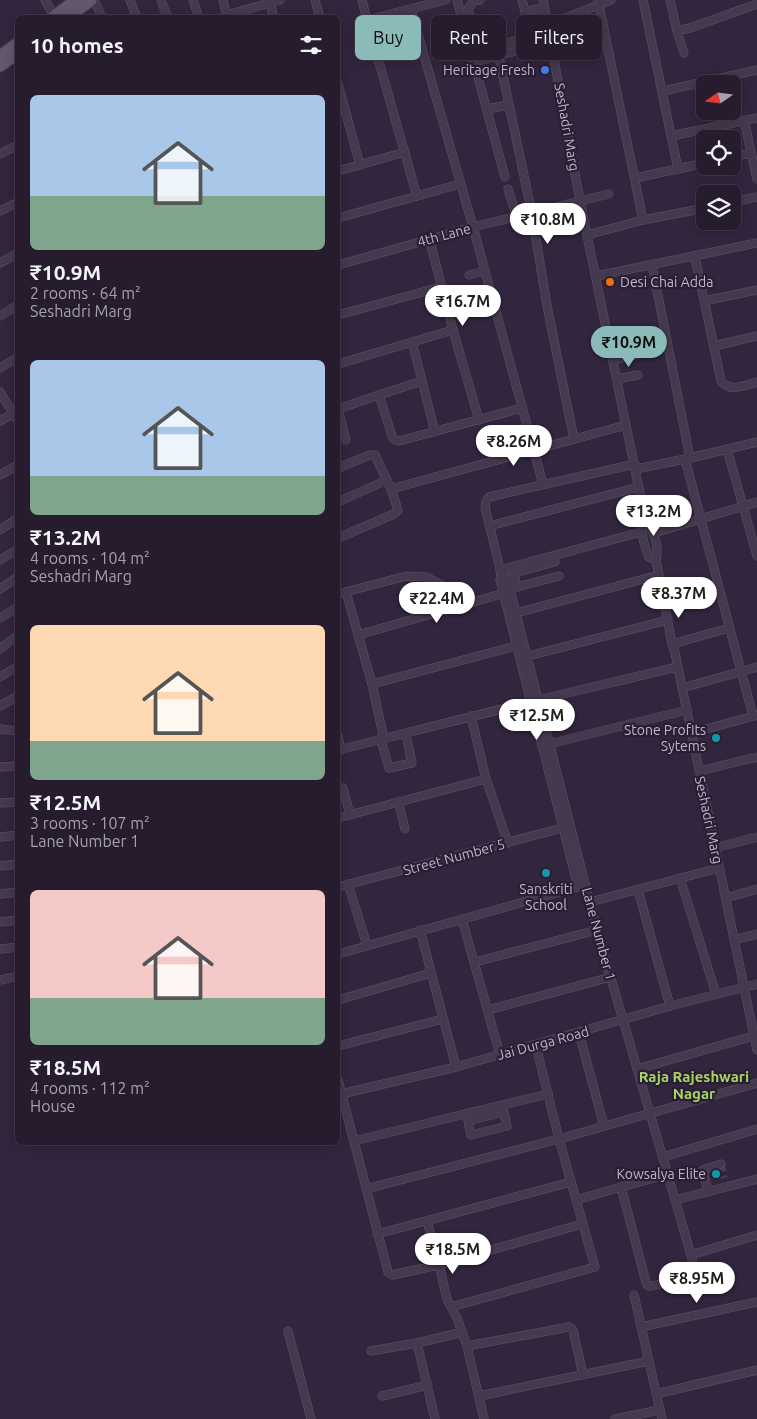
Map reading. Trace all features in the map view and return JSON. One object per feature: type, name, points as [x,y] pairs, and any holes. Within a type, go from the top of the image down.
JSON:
[{"type":"main road","points":[[62,13],[76,0]]},
{"type":"main road","points":[[62,13],[92,0]]},
{"type":"main road","points":[[0,56],[15,45]]},
{"type":"main road","points":[[0,66],[15,55]]},
{"type":"street","points":[[45,0],[62,13]]},
{"type":"street","points":[[92,0],[100,15]]},
{"type":"street","points":[[130,0],[136,15]]},
{"type":"street","points":[[161,0],[167,15]]},
{"type":"street","points":[[193,0],[198,15]]},
{"type":"street","points":[[223,0],[227,15]]},
{"type":"street","points":[[230,15],[280,0]]},
{"type":"street","points":[[315,0],[319,15]]},
{"type":"street","points":[[362,0],[366,15]]},
{"type":"street","points":[[389,15],[446,0]]},
{"type":"street","points":[[457,0],[505,177]]},
{"type":"street","points":[[480,0],[474,2],[468,9],[477,45],[480,49],[484,50],[524,38],[528,35],[530,30],[522,0]]},
{"type":"street","points":[[570,15],[599,2],[611,0]]},
{"type":"street","points":[[643,0],[678,169]]},
{"type":"street","points":[[670,0],[684,53]]},
{"type":"street","points":[[599,2],[643,220]]},
{"type":"street","points":[[270,3],[273,15]]},
{"type":"street","points":[[525,12],[544,3]]},
{"type":"street","points":[[677,31],[757,4]]},
{"type":"street","points":[[411,10],[473,227],[543,484]]},
{"type":"street","points":[[379,60],[417,196]]},
{"type":"street","points":[[475,62],[485,60]]},
{"type":"street","points":[[500,60],[532,214],[547,306],[574,439]]},
{"type":"street","name":"Seshadri Marg","points":[[555,60],[580,201],[645,518],[654,533],[658,553],[656,560],[672,644],[692,733],[714,848],[756,1036],[757,1050]]},
{"type":"street","points":[[662,91],[757,70]]},
{"type":"street","points":[[340,91],[360,165]]},
{"type":"street","points":[[487,110],[509,105]]},
{"type":"street","points":[[671,136],[757,118]]},
{"type":"street","points":[[744,120],[757,179]]},
{"type":"street","points":[[0,154],[15,146]]},
{"type":"street","points":[[340,170],[405,152]]},
{"type":"street","points":[[741,155],[751,153]]},
{"type":"street","points":[[634,178],[696,165]]},
{"type":"street","points":[[340,217],[460,184]]},
{"type":"street","points":[[508,189],[517,217]]},
{"type":"street","name":"4th Lane","points":[[340,264],[429,238],[608,194]]},
{"type":"street","points":[[741,200],[757,197]]},
{"type":"street","points":[[0,211],[15,204]]},
{"type":"street","points":[[587,235],[643,220],[696,210]]},
{"type":"street","points":[[429,238],[453,330],[480,420]]},
{"type":"street","points":[[596,276],[757,243]]},
{"type":"street","points":[[0,264],[15,255]]},
{"type":"street","points":[[695,257],[721,381],[724,385],[736,388],[757,382]]},
{"type":"street","points":[[652,265],[688,458],[729,628],[755,716],[692,733]]},
{"type":"street","points":[[469,275],[485,271]]},
{"type":"street","points":[[340,314],[441,287]]},
{"type":"street","points":[[704,301],[757,290]]},
{"type":"street","points":[[0,316],[15,307]]},
{"type":"street","points":[[340,363],[453,330]]},
{"type":"street","points":[[608,337],[634,330]]},
{"type":"street","points":[[625,333],[630,356]]},
{"type":"street","points":[[714,346],[757,336]]},
{"type":"street","points":[[412,342],[435,432]]},
{"type":"street","points":[[613,360],[639,354]]},
{"type":"street","points":[[0,368],[15,359]]},
{"type":"street","points":[[617,379],[638,375]]},
{"type":"street","points":[[340,408],[422,381]]},
{"type":"street","points":[[0,392],[15,412],[0,421]]},
{"type":"street","points":[[379,395],[393,439],[399,442],[522,408]]},
{"type":"street","points":[[340,417],[346,440]]},
{"type":"street","points":[[391,489],[626,424]]},
{"type":"street","points":[[520,645],[516,614],[500,580],[501,572],[485,507],[489,497],[543,484],[688,458],[757,442]]},
{"type":"street","points":[[727,449],[757,556]]},
{"type":"street","points":[[340,467],[370,455],[375,455],[398,506],[397,512],[340,537]]},
{"type":"street","points":[[0,475],[15,467]]},
{"type":"street","points":[[340,501],[387,480]]},
{"type":"street","points":[[489,526],[639,486]]},
{"type":"street","points":[[654,533],[757,502]]},
{"type":"street","name":"Seshadri Marg","points":[[645,518],[642,532],[649,557],[656,560]]},
{"type":"street","points":[[0,530],[15,520]]},
{"type":"street","points":[[501,572],[536,564],[642,532]]},
{"type":"street","points":[[0,560],[15,551]]},
{"type":"street","points":[[555,562],[536,564],[513,573],[516,586],[559,576]]},
{"type":"street","points":[[536,564],[541,581]]},
{"type":"street","points":[[340,594],[406,576],[417,575],[426,577],[474,602]]},
{"type":"street","points":[[516,614],[659,575]]},
{"type":"street","points":[[0,589],[15,579]]},
{"type":"street","points":[[346,592],[372,684],[388,768],[390,769],[413,762],[406,734]]},
{"type":"street","points":[[358,635],[507,593]]},
{"type":"street","points":[[507,593],[567,827]]},
{"type":"street","points":[[0,618],[15,609]]},
{"type":"street","points":[[523,657],[668,620]]},
{"type":"street","points":[[672,644],[729,628]]},
{"type":"street","points":[[0,649],[15,636]]},
{"type":"street","points":[[372,684],[520,645]]},
{"type":"street","points":[[340,750],[534,700],[677,667]]},
{"type":"street","points":[[682,688],[757,667]]},
{"type":"street","points":[[0,677],[15,668]]},
{"type":"street","points":[[0,706],[15,698]]},
{"type":"street","points":[[534,700],[550,744],[567,827]]},
{"type":"street","points":[[550,744],[687,710]]},
{"type":"street","points":[[471,716],[486,779],[508,843]]},
{"type":"street","points":[[3,729],[15,724]]},
{"type":"street","points":[[699,771],[757,757]]},
{"type":"street","points":[[0,767],[15,766]]},
{"type":"street","points":[[340,818],[350,815],[367,806],[398,801],[486,779]]},
{"type":"street","points":[[343,788],[349,804],[350,815]]},
{"type":"street","points":[[398,801],[405,829]]},
{"type":"street","points":[[0,803],[15,802]]},
{"type":"street","name":"Street Number 5","points":[[340,886],[567,827]]},
{"type":"street","name":"Lane Number 1","points":[[567,827],[582,886],[590,902],[695,1273],[684,1278],[648,1286],[621,1187]]},
{"type":"street","points":[[0,838],[15,836]]},
{"type":"street","points":[[714,848],[757,837]]},
{"type":"street","points":[[0,866],[15,864]]},
{"type":"street","points":[[590,902],[719,868]]},
{"type":"street","points":[[680,878],[716,994]]},
{"type":"street","points":[[348,884],[367,945]]},
{"type":"street","points":[[340,953],[582,886]]},
{"type":"street","points":[[726,898],[757,889]]},
{"type":"street","points":[[638,890],[670,1006]]},
{"type":"street","points":[[0,894],[15,892]]},
{"type":"street","points":[[462,919],[500,1055]]},
{"type":"street","points":[[0,922],[15,920]]},
{"type":"street","points":[[420,930],[456,1067]]},
{"type":"street","points":[[475,962],[597,930]]},
{"type":"street","points":[[734,940],[757,934]]},
{"type":"street","points":[[0,949],[15,947]]},
{"type":"street","points":[[340,999],[431,974]]},
{"type":"street","points":[[0,980],[15,977]]},
{"type":"street","points":[[488,1010],[611,977]]},
{"type":"street","name":"Jai Durga Road","points":[[341,1094],[536,1046],[670,1006],[757,984]]},
{"type":"street","points":[[340,1045],[443,1019]]},
{"type":"street","points":[[579,1033],[604,1126]]},
{"type":"street","points":[[637,1068],[756,1036]]},
{"type":"street","points":[[451,1307],[595,1266],[582,1224],[536,1046]]},
{"type":"street","points":[[366,1189],[650,1114],[757,1083]]},
{"type":"street","points":[[340,1089],[377,1234],[388,1272],[392,1275],[439,1265],[582,1224]]},
{"type":"street","points":[[354,1141],[474,1116],[548,1094]]},
{"type":"street","points":[[474,1116],[468,1122],[472,1135],[507,1126],[504,1113],[496,1110]]},
{"type":"street","points":[[663,1156],[757,1129]]},
{"type":"street","points":[[710,1191],[703,1170],[721,1164]]},
{"type":"street","points":[[576,1200],[668,1174]]},
{"type":"street","points":[[675,1200],[710,1191],[726,1183],[757,1178]]},
{"type":"street","points":[[377,1234],[571,1182]]},
{"type":"street","points":[[710,1182],[710,1191]]},
{"type":"street","points":[[427,1221],[451,1307],[467,1346],[484,1419]]},
{"type":"street","points":[[691,1255],[757,1235]]},
{"type":"street","points":[[634,1295],[662,1419]]},
{"type":"street","points":[[641,1327],[757,1302]]},
{"type":"street","points":[[467,1346],[569,1327],[573,1330],[583,1375]]},
{"type":"street","points":[[288,1331],[311,1419]]},
{"type":"street","points":[[371,1351],[417,1343],[462,1332]]},
{"type":"street","points":[[417,1343],[435,1419]]},
{"type":"street","points":[[479,1396],[649,1361]]},
{"type":"street","points":[[656,1394],[757,1370]]},
{"type":"street","points":[[382,1396],[428,1385]]},
{"type":"street","points":[[615,1419],[660,1410]]},
{"type":"tunnel","points":[[721,1164],[724,1178]]},
{"type":"place","name":"Heritage Fresh","points":[[545,70]]},
{"type":"place","name":"Desi Chai Adda","points":[[610,282]]},
{"type":"place","name":"Stone Profits Sytems","points":[[716,738]]},
{"type":"place","name":"Sanskriti School","points":[[546,873]]},
{"type":"place","name":"Kowsalya Elite","points":[[716,1174]]},
{"type":"district","name":"Raja Rajeshwari Nagar","points":[[694,1084]]}]
